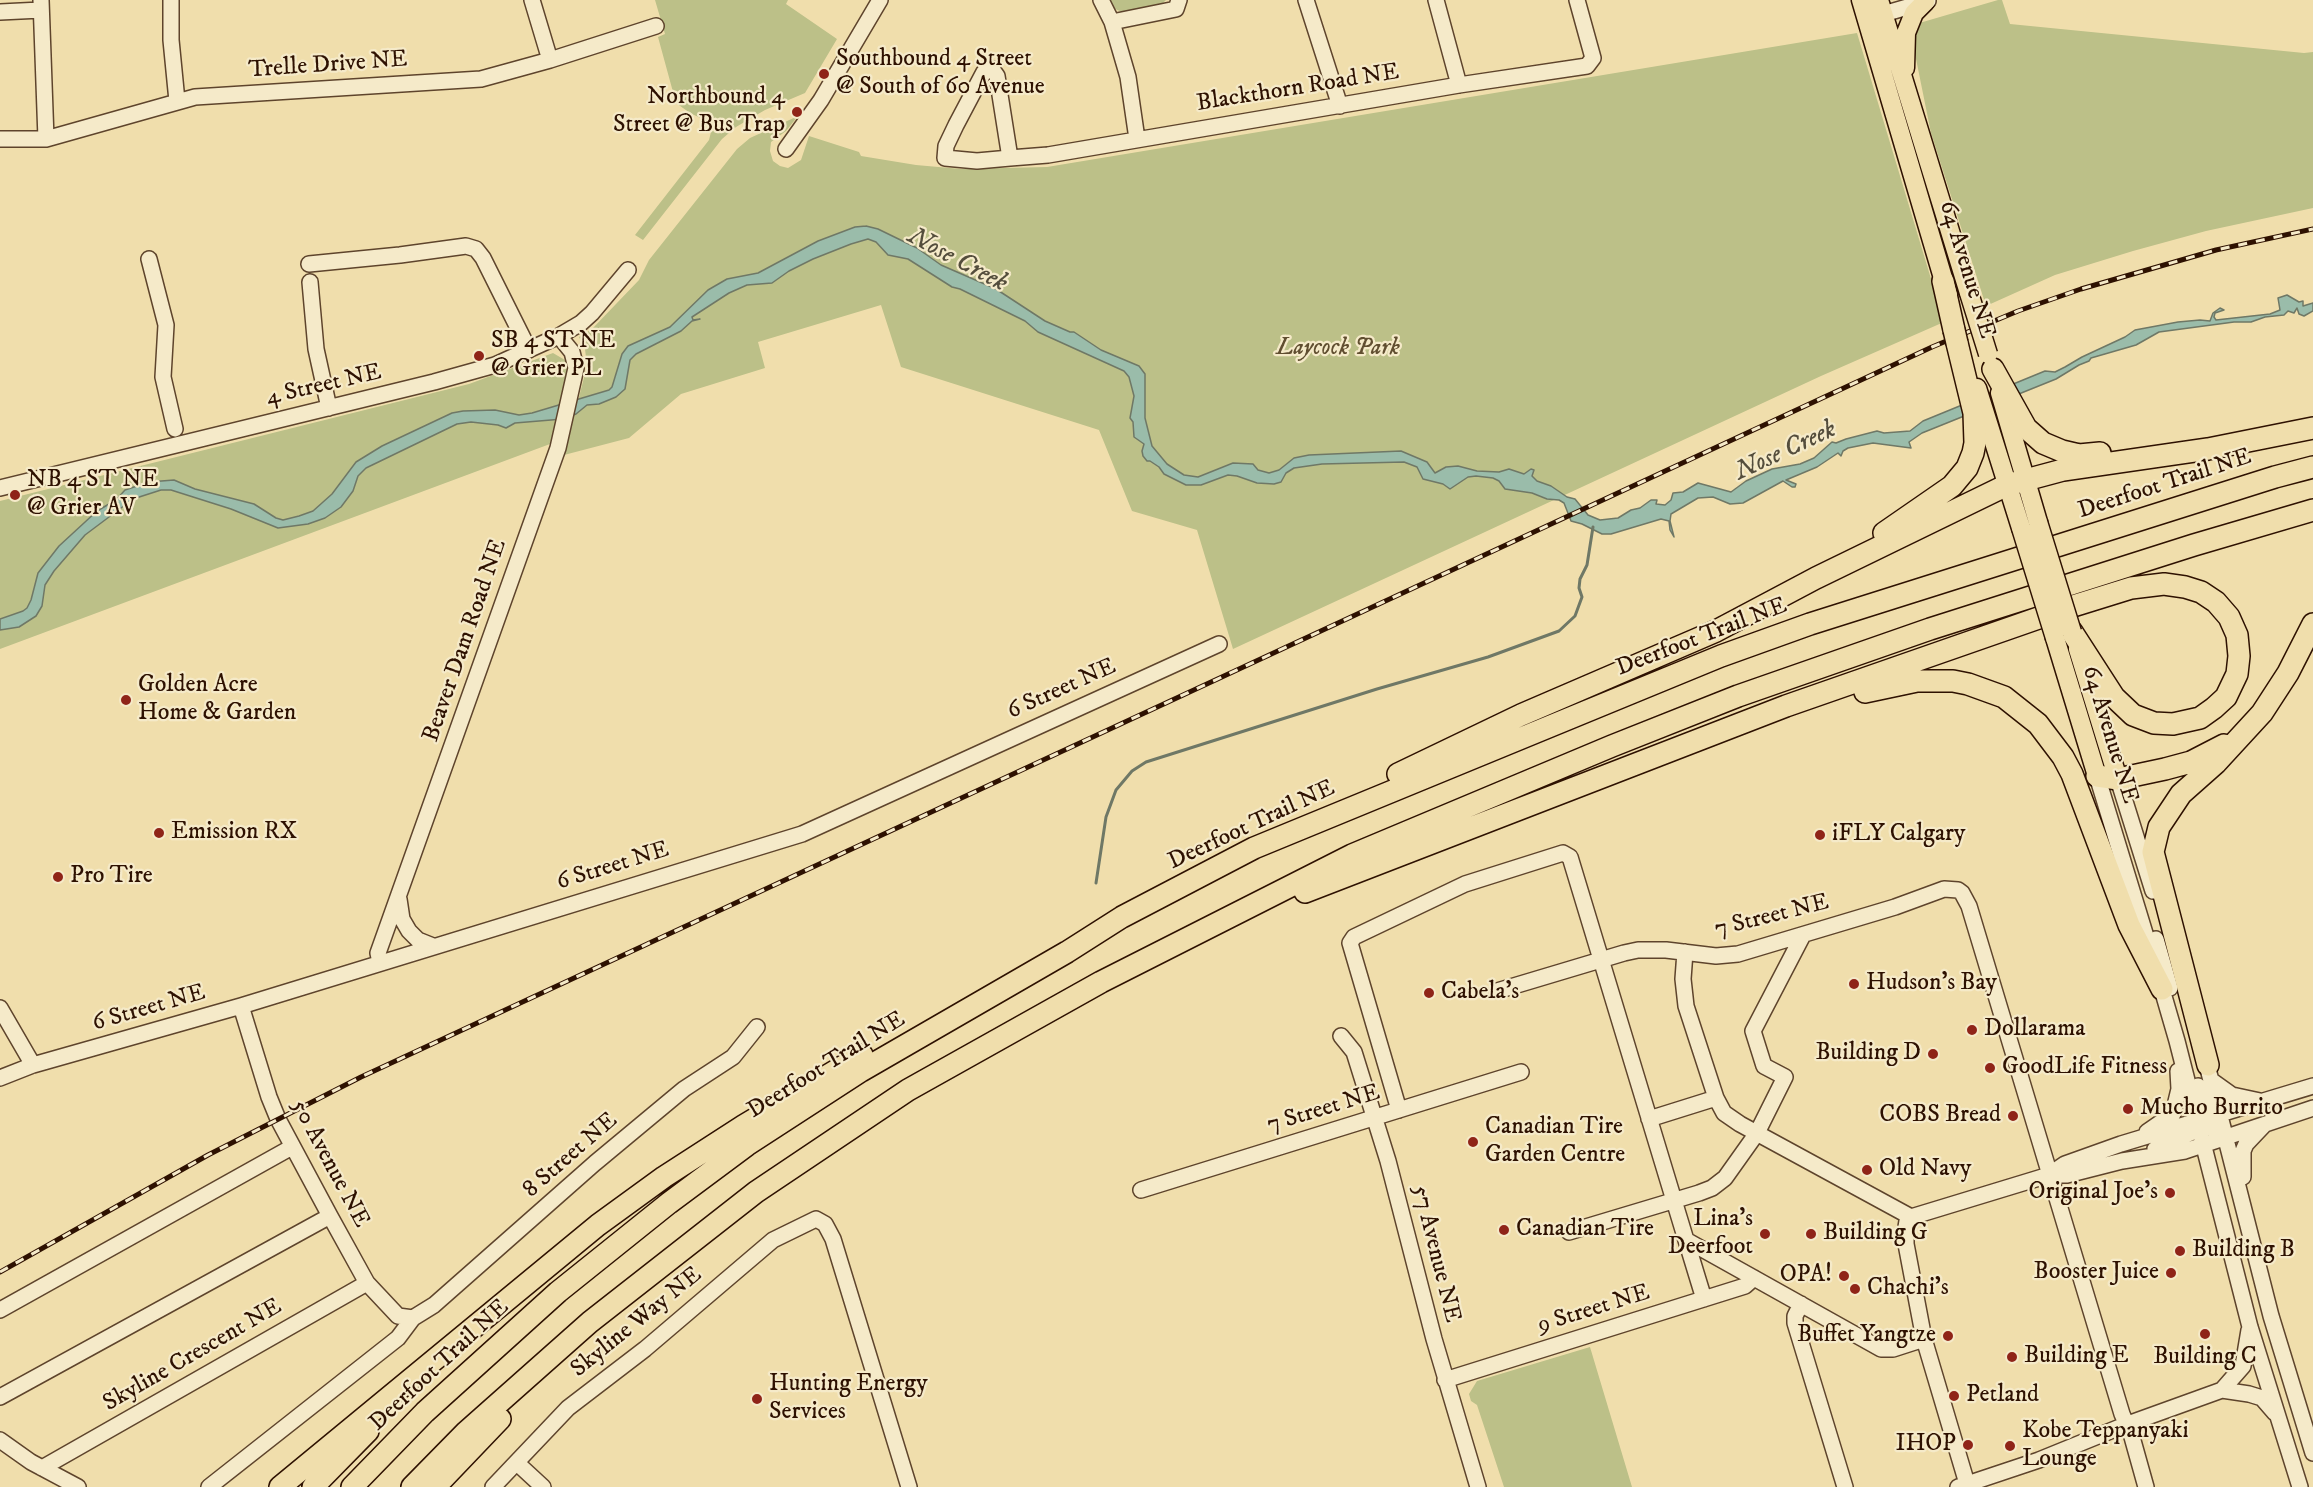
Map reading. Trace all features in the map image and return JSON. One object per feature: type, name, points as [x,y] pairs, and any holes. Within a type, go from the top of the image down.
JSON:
[{"type":"highway","points":[[1816,578],[1953,486],[1967,468],[1975,443],[1974,413],[1944,281]]},
{"type":"highway","points":[[1991,362],[2026,428],[2053,448],[2079,455],[2156,448],[2208,449]]},
{"type":"highway","points":[[1341,811],[1351,796],[1521,715],[1716,631],[1816,578],[2016,482],[2063,470],[2208,449],[2313,428]]},
{"type":"highway","name":"Deerfoot Trail NE","points":[[352,1487],[425,1412],[507,1336],[669,1203],[747,1145],[861,1071],[1122,917],[1254,848],[1721,656],[1810,624],[2313,467]]},
{"type":"highway","points":[[412,1487],[466,1432],[590,1322],[756,1192],[908,1090],[1101,982],[1352,855],[1738,696],[1930,629],[2194,545],[2313,510]]},
{"type":"highway","points":[[1101,982],[1124,977],[1272,905],[1567,792],[1649,757],[1786,706],[2108,595],[2142,586],[2164,584],[2186,586],[2201,592],[2216,602],[2229,617],[2237,635],[2239,656],[2237,674],[2226,697],[2207,714],[2182,723],[2154,723],[2133,715],[2114,697],[2063,635]]},
{"type":"highway","points":[[2209,1072],[2153,852],[2159,827],[2181,795],[2250,728],[2274,698],[2313,624]]},
{"type":"highway","points":[[1649,757],[1713,741],[1782,717],[1899,683],[1953,681],[1982,688],[2004,698],[2038,724],[2063,758],[2079,791],[2129,925],[2162,989]]},
{"type":"highway","points":[[2097,776],[2118,779],[2191,762],[2238,738]]},
{"type":"highway","points":[[280,1487],[577,1241],[664,1177],[854,1059],[1066,952]]},
{"type":"highway","points":[[313,1487],[411,1388],[577,1241]]},
{"type":"highway","points":[[435,1487],[492,1427],[555,1367],[590,1322]]},
{"type":"main road","name":"64 Avenue NE","points":[[1861,0],[1876,11],[1906,87],[1991,362],[2016,482],[2020,528],[2118,779]]},
{"type":"main road","points":[[1906,87],[1906,33],[1914,13],[1928,1]]},
{"type":"main road","name":"64 Avenue NE","points":[[1876,11],[1944,281]]},
{"type":"main road","name":"64 Avenue NE","points":[[1955,325],[2016,482],[2038,522],[2097,776]]},
{"type":"street","points":[[171,0],[171,40],[177,101]]},
{"type":"street","points":[[532,0],[550,60]]},
{"type":"street","points":[[786,150],[821,100],[880,0]]},
{"type":"street","points":[[1101,0],[1112,22],[1128,77],[1137,139]]},
{"type":"street","points":[[1112,22],[1176,9],[1179,0]]},
{"type":"street","points":[[1306,0],[1340,106]]},
{"type":"street","points":[[1436,0],[1459,86]]},
{"type":"street","name":"Blackthorn Road NE","points":[[1011,158],[997,76],[992,69],[984,72],[956,125],[946,146],[945,158],[977,160],[1011,158],[1048,155],[1587,66],[1593,58],[1577,0]]},
{"type":"street","points":[[1876,11],[1928,1]]},
{"type":"street","points":[[0,12],[41,5],[46,139]]},
{"type":"street","name":"Trelle Drive NE","points":[[0,139],[46,139],[195,97],[481,79],[550,60],[656,26]]},
{"type":"street","points":[[309,264],[466,246],[476,249],[483,258],[529,350]]},
{"type":"street","points":[[149,259],[166,325],[163,377],[175,429]]},
{"type":"street","name":"4 Street NE","points":[[0,488],[463,375],[495,365],[559,336],[581,323],[628,270]]},
{"type":"street","points":[[310,282],[316,349],[329,408]]},
{"type":"street","name":"Beaver Dam Road NE","points":[[380,962],[378,953],[558,448],[574,381],[575,359],[559,336]]},
{"type":"street","name":"6 Street NE","points":[[0,1078],[33,1065],[241,1006],[802,834],[1219,644]]},
{"type":"street","name":"64 Avenue NE","points":[[2097,776],[2177,1041],[2212,1128],[2262,1281],[2313,1454]]},
{"type":"street","name":"64 Avenue NE","points":[[2118,779],[2209,1072],[2212,1128],[2250,1327],[2300,1487]]},
{"type":"street","points":[[2114,831],[2136,876],[2212,1128]]},
{"type":"street","points":[[1399,1110],[1350,943],[1354,937],[1465,884],[1563,853],[1570,857],[1704,1299]]},
{"type":"street","name":"7 Street NE","points":[[1497,992],[1638,950],[1725,956],[1803,935],[1951,888],[1962,892],[1967,899],[2049,1175]]},
{"type":"street","points":[[399,899],[402,919],[409,931],[418,940],[433,946]]},
{"type":"street","points":[[1569,1232],[1706,1191],[1720,1184],[1757,1133],[1785,1077],[1764,1066],[1753,1031],[1803,935]]},
{"type":"street","points":[[1685,952],[1686,1006],[1716,1098],[1724,1113],[1911,1216],[2049,1175],[2067,1175],[2122,1161],[2175,1153],[2212,1128],[2263,1101],[2313,1087]]},
{"type":"street","name":"50 Avenue NE","points":[[241,1006],[269,1097],[292,1147],[330,1216],[367,1282],[398,1316],[413,1318]]},
{"type":"street","points":[[0,1008],[33,1065]]},
{"type":"street","name":"8 Street NE","points":[[413,1318],[434,1305],[595,1163],[676,1096],[733,1057],[757,1027]]},
{"type":"street","name":"57 Avenue NE","points":[[1341,1036],[1354,1052],[1375,1118],[1396,1189],[1445,1380],[1478,1487]]},
{"type":"street","points":[[2049,1175],[2065,1164],[2121,1144],[2153,1129],[2173,1114],[2179,1089],[2177,1041]]},
{"type":"street","name":"7 Street NE","points":[[1141,1190],[1521,1072]]},
{"type":"street","points":[[2209,1072],[2232,1095],[2263,1101]]},
{"type":"street","points":[[2212,1128],[2313,1087]]},
{"type":"street","points":[[1649,1119],[1716,1098]]},
{"type":"street","points":[[2121,1144],[2212,1128],[2266,1123],[2313,1108]]},
{"type":"street","points":[[2262,1281],[2264,1259],[2242,1164],[2243,1152],[2249,1139],[2266,1123]]},
{"type":"street","points":[[0,1310],[292,1147]]},
{"type":"street","points":[[2049,1175],[2146,1487]]},
{"type":"street","points":[[0,1397],[330,1216]]},
{"type":"street","points":[[1911,1216],[1906,1227],[1906,1244],[1924,1339],[1964,1486],[2223,1390],[2243,1366],[2250,1327]]},
{"type":"street","name":"Skyline Way NE","points":[[493,1487],[568,1408],[645,1349],[773,1240],[816,1220],[825,1224],[833,1239],[909,1487]]},
{"type":"street","points":[[1686,1240],[1881,1349],[1893,1349],[1924,1339]]},
{"type":"street","name":"9 Street NE","points":[[1445,1380],[1745,1286],[1754,1278]]},
{"type":"street","name":"Skyline Crescent NE","points":[[42,1468],[367,1282]]},
{"type":"street","points":[[1800,1304],[1795,1316],[1796,1323],[1845,1487]]},
{"type":"street","points":[[209,1487],[398,1338],[413,1318]]},
{"type":"street","points":[[2223,1390],[2262,1398],[2278,1417]]},
{"type":"street","points":[[0,1440],[42,1468],[78,1487]]},
{"type":"street","points":[[517,1463],[543,1487]]},
{"type":"green space","points":[[655,0],[788,0],[786,4],[837,39],[805,93],[765,110],[736,127],[722,139],[643,240],[635,235],[709,140],[713,124],[676,103],[658,37],[665,34]]},
{"type":"green space","points":[[1110,0],[1166,0],[1162,4],[1122,12],[1115,9]]},
{"type":"green space","points":[[2002,0],[2010,24],[2304,53],[2313,52],[2313,208],[2206,231],[2133,251],[2055,275],[1986,306],[1931,133],[1914,49],[1916,24]]},
{"type":"green space","name":"Laycock Park","points":[[1857,33],[1944,322],[1821,376],[1233,649],[1197,530],[1132,511],[1099,430],[901,367],[881,305],[758,342],[765,368],[681,394],[629,438],[564,455],[587,366],[585,349],[579,337],[592,329],[639,280],[649,260],[737,149],[750,138],[798,116],[786,131],[771,142],[770,151],[773,161],[780,166],[788,168],[801,160],[809,136],[859,152],[861,156],[916,165],[961,169],[1047,167]]},
{"type":"green space","points":[[553,353],[565,360],[568,372],[550,444],[0,649],[0,501],[469,384]]},
{"type":"green space","points":[[1590,1347],[1632,1487],[1504,1487],[1477,1405],[1471,1401],[1469,1394],[1477,1381]]},
{"type":"shaded area","points":[[866,226],[878,229],[917,248],[941,265],[996,289],[1045,321],[1074,332],[1101,350],[1139,366],[1145,374],[1145,418],[1152,446],[1167,464],[1184,475],[1198,477],[1233,463],[1253,464],[1258,470],[1269,473],[1279,470],[1294,458],[1309,455],[1401,451],[1427,462],[1435,473],[1446,467],[1458,466],[1477,471],[1499,472],[1509,469],[1524,474],[1531,469],[1534,470],[1532,476],[1537,481],[1575,499],[1588,515],[1600,520],[1618,518],[1651,500],[1657,500],[1656,504],[1665,505],[1671,500],[1673,493],[1683,492],[1698,483],[1731,492],[1746,481],[1772,469],[1800,464],[1814,458],[1832,442],[1836,443],[1877,431],[1884,433],[1910,431],[1923,421],[2045,371],[2055,372],[2135,330],[2178,322],[2210,321],[2213,313],[2220,308],[2224,310],[2215,313],[2216,320],[2270,314],[2280,310],[2278,298],[2287,295],[2299,302],[2303,301],[2303,306],[2313,303],[2313,311],[2304,316],[2299,314],[2297,308],[2294,313],[2288,311],[2284,315],[2265,317],[2251,322],[2234,322],[2159,332],[2136,345],[2091,358],[2056,379],[1922,433],[1909,442],[1911,448],[1873,443],[1848,448],[1841,456],[1838,453],[1817,467],[1786,480],[1796,484],[1795,487],[1783,481],[1743,503],[1730,504],[1713,497],[1698,498],[1671,514],[1670,521],[1674,537],[1669,521],[1661,519],[1611,534],[1602,534],[1571,521],[1564,503],[1559,500],[1505,489],[1499,481],[1493,478],[1476,476],[1468,477],[1450,489],[1443,484],[1423,479],[1417,467],[1404,462],[1322,464],[1294,468],[1286,473],[1281,482],[1274,484],[1257,483],[1228,475],[1201,485],[1186,485],[1164,474],[1159,467],[1147,461],[1143,456],[1144,444],[1134,437],[1133,422],[1130,418],[1134,396],[1129,377],[1124,371],[1038,332],[1025,321],[952,287],[908,259],[888,255],[876,242],[868,239],[813,259],[772,283],[747,285],[729,293],[692,317],[693,320],[700,319],[692,321],[681,331],[636,354],[630,360],[625,389],[616,397],[599,404],[587,405],[576,414],[563,419],[515,423],[506,428],[471,422],[457,424],[366,468],[358,476],[353,491],[341,507],[325,518],[308,524],[278,528],[231,509],[171,490],[161,490],[133,499],[85,535],[54,571],[45,585],[42,606],[36,616],[19,627],[0,630],[0,619],[27,608],[38,573],[59,546],[97,511],[116,500],[125,490],[149,482],[174,480],[195,489],[254,504],[276,518],[283,520],[299,516],[313,511],[332,494],[356,462],[382,446],[452,413],[495,410],[519,415],[609,390],[612,387],[622,354],[628,346],[670,327],[708,290],[727,279],[758,273],[818,241],[855,227]]},
{"type":"waterway","points":[[1096,883],[1106,817],[1116,790],[1132,771],[1146,762],[1377,689],[1488,657],[1559,631],[1575,616],[1582,597],[1579,588],[1580,579],[1587,565],[1593,527]]},
{"type":"railway","points":[[0,1272],[208,1155],[361,1077],[1932,347],[2018,311],[2081,289],[2216,250],[2313,229]]},
{"type":"place","name":"Southbound 4 Street @ South of 60 Avenue","points":[[824,74]]},
{"type":"place","name":"Northbound 4 Street @ Bus Trap","points":[[797,112]]},
{"type":"place","name":"SB 4 ST NE @ Grier PL","points":[[479,356]]},
{"type":"place","name":"NB 4 ST NE @ Grier AV","points":[[15,495]]},
{"type":"place","name":"Golden Acre Home & Garden","points":[[126,700]]},
{"type":"place","name":"Emission RX","points":[[159,833]]},
{"type":"place","name":"iFLY Calgary","points":[[1820,835]]},
{"type":"place","name":"Pro Tire","points":[[58,877]]},
{"type":"place","name":"Hudson's Bay","points":[[1854,984]]},
{"type":"place","name":"Cabela's","points":[[1429,993]]},
{"type":"place","name":"Dollarama","points":[[1972,1030]]},
{"type":"place","name":"Building D","points":[[1933,1054]]},
{"type":"place","name":"GoodLife Fitness","points":[[1990,1068]]},
{"type":"place","name":"Mucho Burrito","points":[[2128,1109]]},
{"type":"place","name":"COBS Bread","points":[[2013,1116]]},
{"type":"place","name":"Canadian Tire Garden Centre","points":[[1473,1142]]},
{"type":"place","name":"Old Navy","points":[[1867,1170]]},
{"type":"place","name":"Original Joe's","points":[[2170,1193]]},
{"type":"place","name":"Canadian Tire","points":[[1504,1230]]},
{"type":"place","name":"Lina's Deerfoot","points":[[1765,1234]]},
{"type":"place","name":"Building G","points":[[1811,1234]]},
{"type":"place","name":"Building B","points":[[2180,1251]]},
{"type":"place","name":"Booster Juice","points":[[2171,1273]]},
{"type":"place","name":"OPA!","points":[[1844,1276]]},
{"type":"place","name":"Chachi’s","points":[[1855,1289]]},
{"type":"place","name":"Building C","points":[[2205,1334]]},
{"type":"place","name":"Buffet Yangtze","points":[[1948,1336]]},
{"type":"place","name":"Building E","points":[[2012,1357]]},
{"type":"place","name":"Petland","points":[[1954,1396]]},
{"type":"place","name":"Hunting Energy Services","points":[[757,1399]]},
{"type":"place","name":"IHOP","points":[[1968,1445]]},
{"type":"place","name":"Kobe Teppanyaki Lounge","points":[[2010,1446]]},
{"type":"water label","name":"Nose Creek","points":[[957,261]]},
{"type":"water label","name":"Nose Creek","points":[[1786,452]]}]
